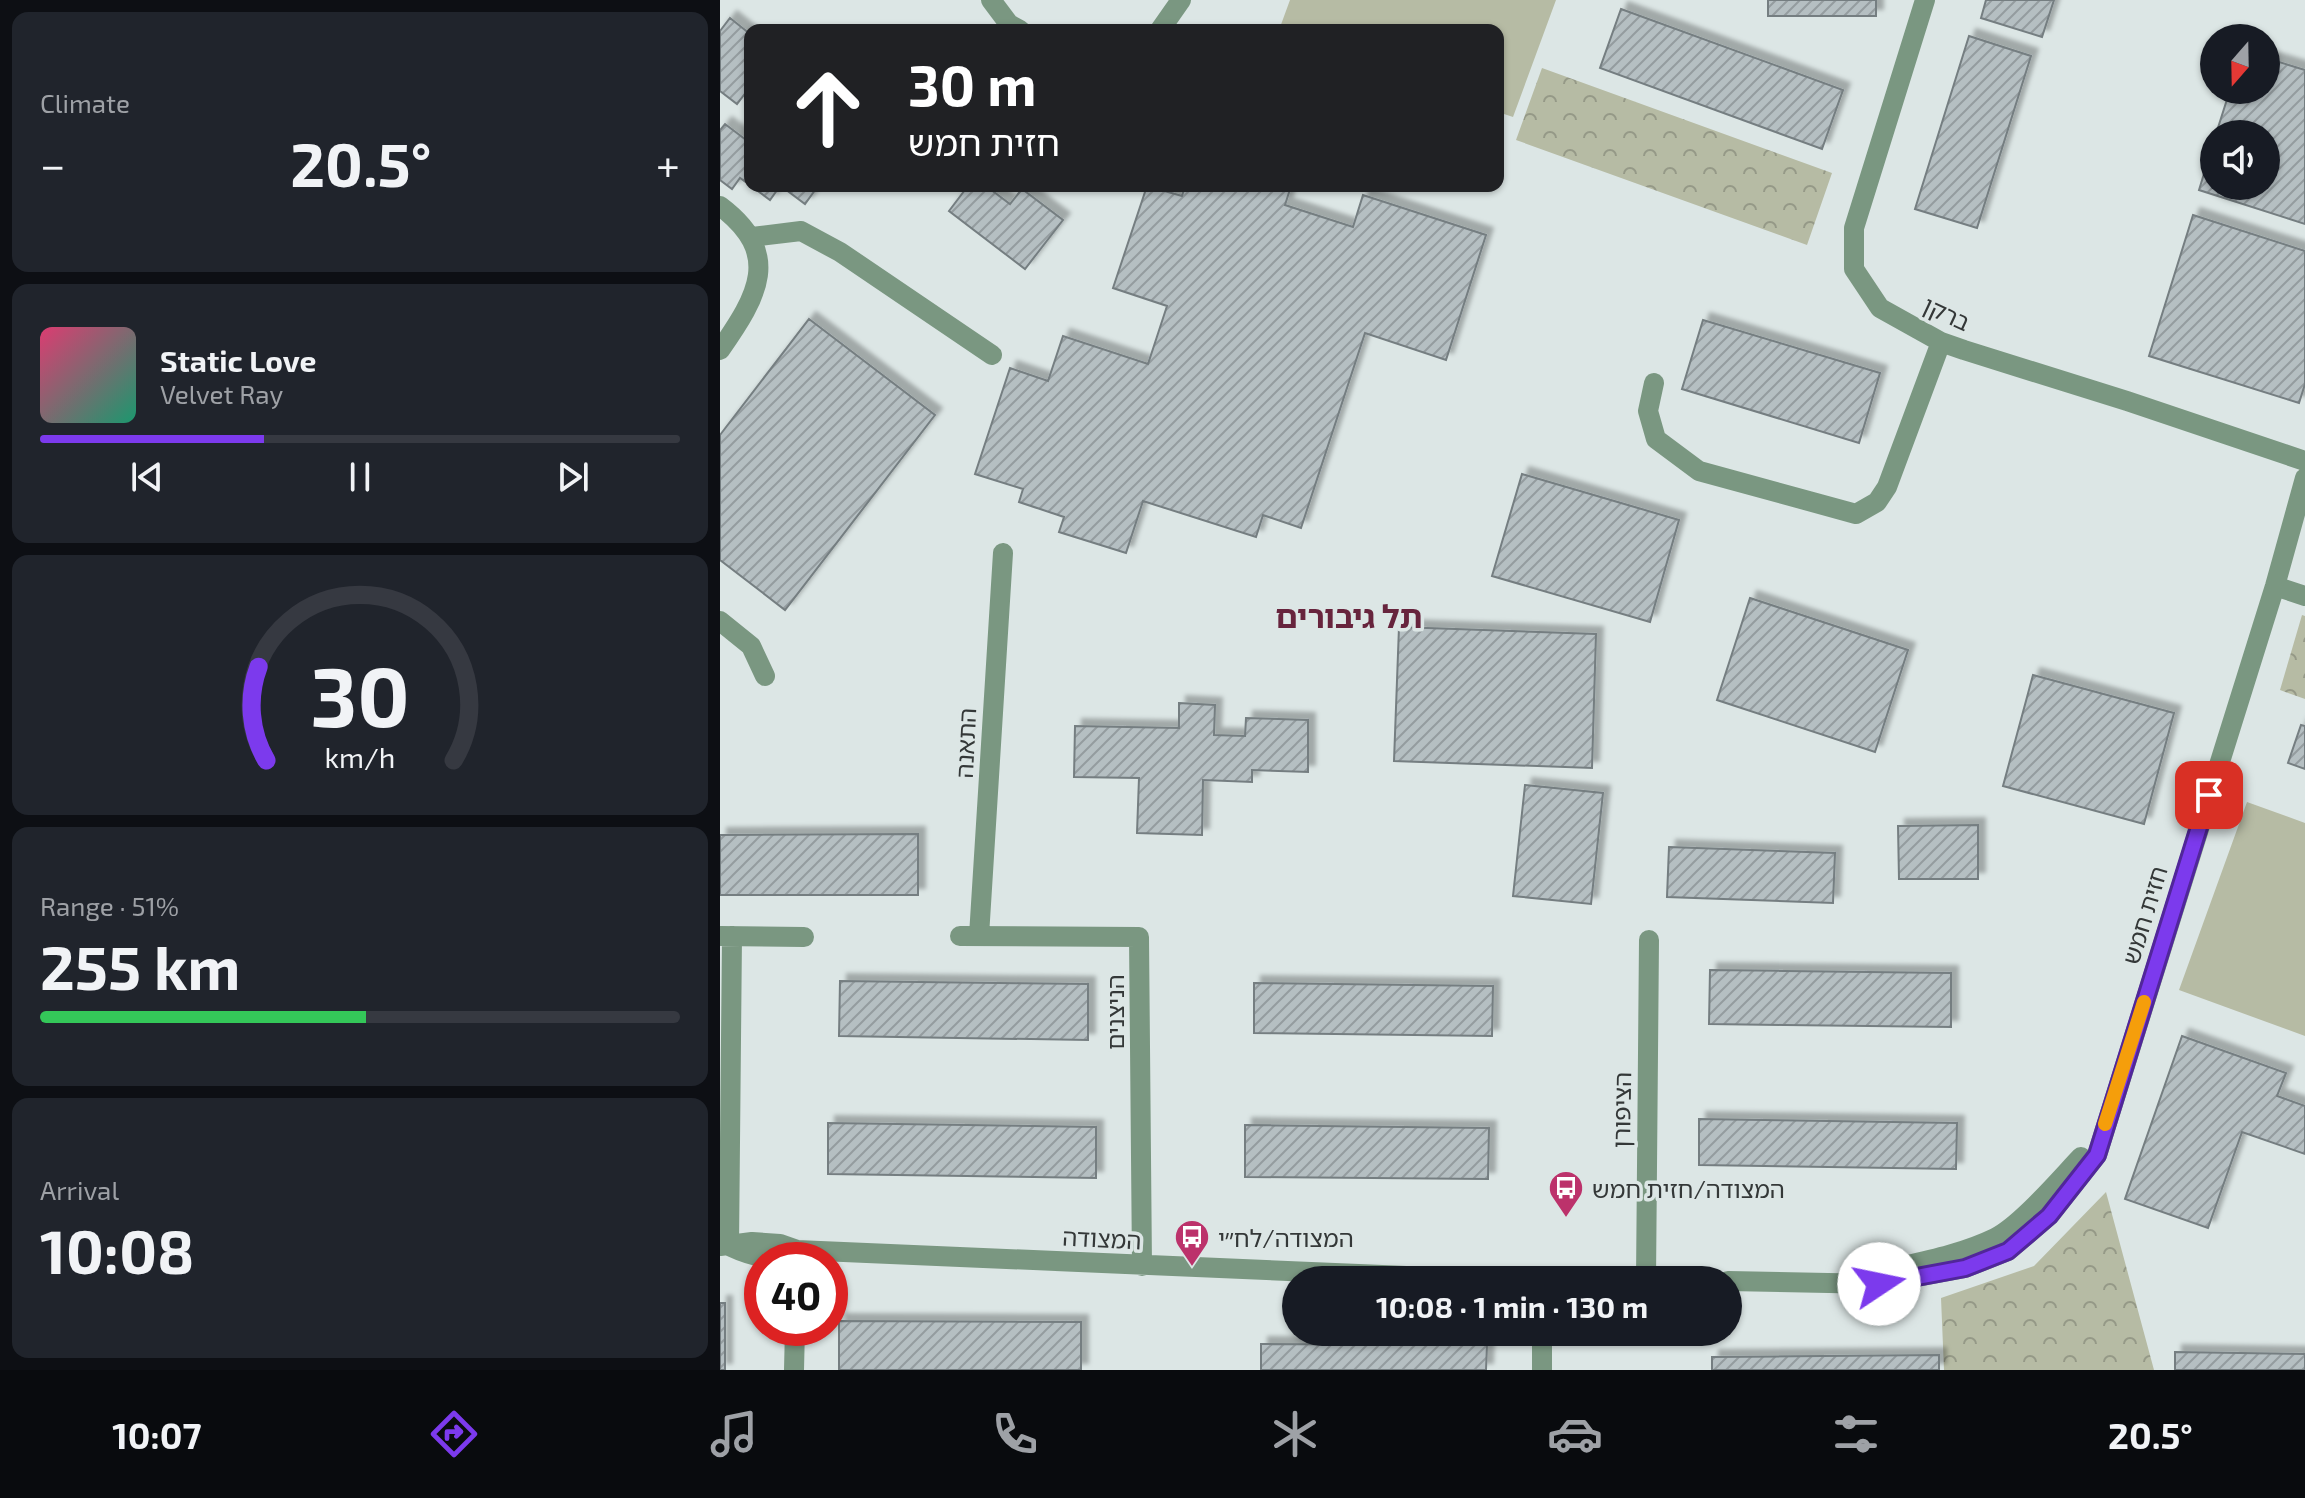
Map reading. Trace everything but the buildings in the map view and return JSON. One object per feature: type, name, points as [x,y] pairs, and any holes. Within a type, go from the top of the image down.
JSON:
[{"type":"street","points":[[991,0],[1009,24]]},
{"type":"street","points":[[1164,24],[1181,0]]},
{"type":"street","name":"ברקן","points":[[1925,0],[1854,228],[1854,269],[1880,308],[1941,342],[2305,461]]},
{"type":"street","points":[[720,206],[738,219],[752,237],[760,263],[754,293],[720,350]]},
{"type":"street","points":[[752,237],[801,231],[840,252],[992,355]]},
{"type":"street","points":[[1654,383],[1648,411],[1656,439],[1699,471],[1856,514],[1877,502],[1887,487],[1941,342]]},
{"type":"street","name":"חזית חמש","points":[[1742,1281],[1879,1284],[1965,1268],[2003,1244],[2036,1203],[2101,1137],[2275,586],[2305,478]]},
{"type":"street","name":"התאנה","points":[[970,936],[1003,553]]},
{"type":"street","points":[[2275,586],[2305,596]]},
{"type":"street","points":[[720,621],[751,646],[765,676]]},
{"type":"street","points":[[724,1246],[726,936],[804,937]]},
{"type":"street","name":"הניצנים","points":[[970,936],[1139,937],[1142,1266]]},
{"type":"street","name":"הציפורן","points":[[1646,1266],[1649,940]]},
{"type":"street","name":"המצודה","points":[[724,1246],[744,1253]]},
{"type":"street","name":"המצודה","points":[[848,1257],[1282,1271]]},
{"type":"street","points":[[794,1370],[795,1346]]},
{"type":"street","points":[[1542,1346],[1542,1370]]},
{"type":"green space","points":[[1290,0],[1556,0],[1513,117],[1504,114],[1504,24],[1281,24]]},
{"type":"green space","points":[[1542,68],[1832,173],[1807,245],[1516,140]]},
{"type":"green space","points":[[2302,615],[2305,616],[2305,699],[2280,690]]},
{"type":"green space","points":[[2247,802],[2305,823],[2305,1036],[2179,990]]},
{"type":"green space","points":[[2106,1192],[2154,1370],[1944,1370],[1941,1298],[2034,1266]]},
{"type":"slow traffic","points":[[2105,1124],[2144,1002]]},
{"type":"place","name":"המצודה/חזית חמש","points":[[1566,1219]]},
{"type":"place","name":"המצודה/לח״י","points":[[1192,1268]]},
{"type":"district","name":"תל גיבורים","points":[[1349,615]]},
{"type":"route","points":[[1879,1284],[1965,1268],[2008,1251],[2049,1216],[2097,1155],[2209,795]]}]
